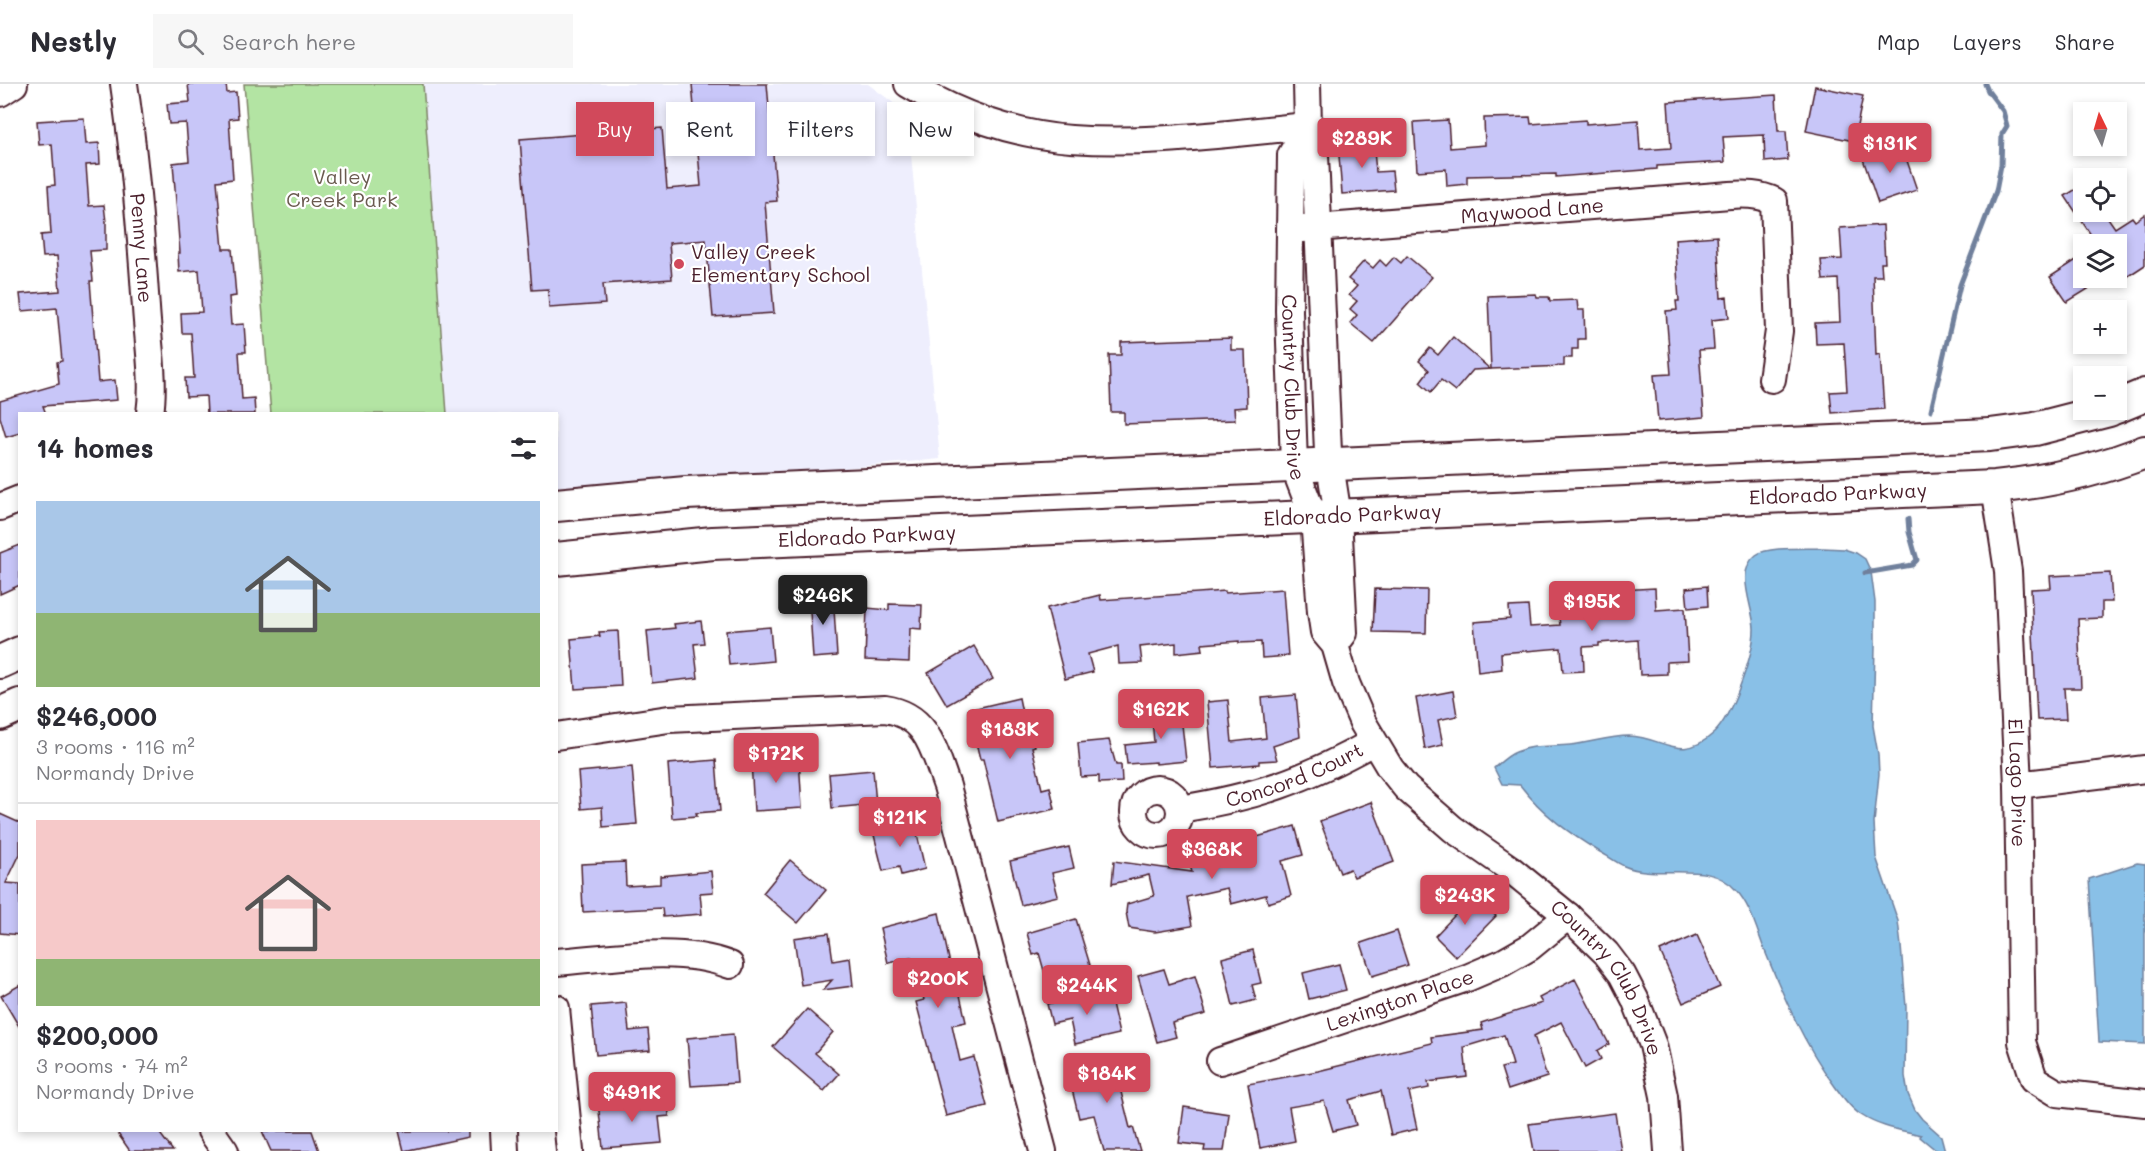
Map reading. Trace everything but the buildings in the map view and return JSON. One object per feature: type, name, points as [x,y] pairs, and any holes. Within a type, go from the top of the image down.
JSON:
[{"type":"main road","points":[[2127,402],[2145,395]]},
{"type":"main road","points":[[558,505],[686,493],[1990,435],[2035,429],[2073,419]]},
{"type":"main road","name":"Eldorado Parkway","points":[[558,558],[713,543],[1995,487],[2073,475],[2145,452]]},
{"type":"main road","points":[[0,662],[18,654]]},
{"type":"main road","points":[[0,714],[18,706]]},
{"type":"street","points":[[0,93],[14,84]]},
{"type":"street","name":"Penny Lane","points":[[124,84],[145,300],[151,381],[150,412]]},
{"type":"street","points":[[908,84],[945,105],[973,117],[1026,131],[1069,139],[1143,139],[1308,126]]},
{"type":"street","name":"Country Club Drive","points":[[1307,84],[1308,126],[1315,155],[1330,464],[1326,517],[1324,632],[1335,645],[1346,683],[1373,742],[1390,768],[1423,803],[1453,829],[1509,868],[1568,916],[1606,953],[1622,974],[1635,999],[1653,1045],[1664,1096],[1668,1151]]},
{"type":"street","name":"Country Club Drive","points":[[1308,126],[1291,155],[1288,288],[1294,466],[1326,517]]},
{"type":"street","name":"Maywood Lane","points":[[1290,230],[1730,195],[1751,195],[1774,201],[1779,331],[1772,379]]},
{"type":"street","points":[[1290,348],[1324,347]]},
{"type":"street","name":"El Lago Drive","points":[[1995,487],[2008,571],[2018,785],[2022,1042],[2034,1079],[2057,1093],[2145,1103]]},
{"type":"street","points":[[0,507],[18,500]]},
{"type":"street","points":[[558,736],[669,719],[885,709],[899,711],[913,718],[923,728],[947,786],[1043,1151]]},
{"type":"street","name":"Concord Court","points":[[1180,809],[1229,801],[1275,788],[1312,774],[1373,742]]},
{"type":"street","points":[[2018,785],[2145,769]]},
{"type":"street","name":"Lexington Place","points":[[1220,1061],[1467,978],[1503,963],[1530,947],[1568,916]]},
{"type":"street","points":[[558,962],[689,954],[713,958],[730,965]]},
{"type":"street","points":[[558,1028],[570,1151]]},
{"type":"street","points":[[212,1132],[225,1151]]},
{"type":"street","points":[[504,1132],[505,1151]]},
{"type":"shaded area","name":"Valley Creek Elementary School","points":[[423,84],[868,84],[892,102],[887,102],[887,156],[911,156],[940,459],[558,496],[558,412],[447,412]]},
{"type":"green space","name":"Valley Creek Park","points":[[244,84],[423,84],[447,412],[271,412]]},
{"type":"water","points":[[1844,549],[1856,553],[1865,559],[1871,572],[1875,602],[1873,726],[1879,774],[1874,823],[1876,857],[1898,921],[1906,1007],[1905,1076],[1908,1094],[1922,1119],[1941,1136],[1945,1151],[1937,1151],[1920,1137],[1921,1135],[1890,1128],[1868,1119],[1853,1109],[1843,1097],[1823,1069],[1795,1020],[1750,911],[1741,896],[1725,880],[1697,872],[1652,872],[1624,866],[1557,823],[1520,785],[1502,784],[1494,768],[1522,749],[1570,745],[1614,737],[1641,737],[1681,748],[1702,742],[1714,733],[1728,713],[1741,684],[1750,653],[1754,629],[1746,571],[1750,562],[1756,555],[1769,550]]},
{"type":"water","points":[[2137,863],[2145,864],[2145,1044],[2099,1042],[2089,879]]},
{"type":"waterway","points":[[1931,410],[1960,285],[1996,191],[2001,165],[2002,134],[2007,126],[2003,111],[1985,84]]},
{"type":"waterway","points":[[1865,573],[1912,565],[1917,560],[1909,532],[1908,519]]},
{"type":"place","name":"Valley Creek Elementary School","points":[[679,264]]}]
